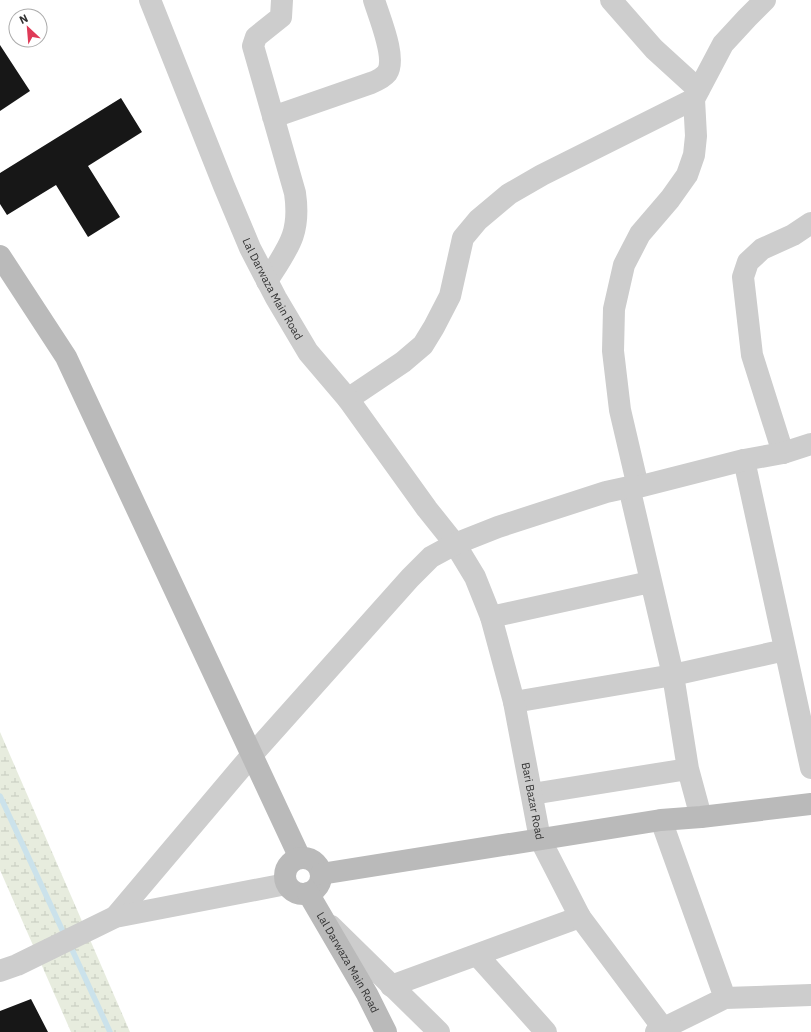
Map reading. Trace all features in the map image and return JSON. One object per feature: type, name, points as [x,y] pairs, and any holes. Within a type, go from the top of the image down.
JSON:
[{"type":"main road","points":[[0,256],[66,357],[251,756],[300,858]]},
{"type":"main road","points":[[321,874],[661,820],[701,817],[811,804]]},
{"type":"main road","points":[[300,858],[306,858],[316,863],[321,874],[318,886],[308,893],[301,894],[290,889],[286,884],[285,878],[285,871],[288,865],[293,860],[300,858]]},
{"type":"main road","name":"Lal Darwaza Main Road","points":[[308,893],[367,994],[386,1032]]},
{"type":"street","name":"Lal Darwaza Main Road","points":[[150,0],[224,186],[250,248],[267,281],[308,352],[348,399],[427,509],[455,544]]},
{"type":"street","points":[[267,281],[291,240],[296,223],[297,208],[295,192],[254,46],[256,37],[281,17],[282,0]]},
{"type":"street","points":[[274,117],[371,83],[381,79],[387,74],[390,67],[389,53],[374,0]]},
{"type":"street","points":[[611,0],[697,94]]},
{"type":"street","points":[[701,817],[688,769],[673,675],[650,582],[620,410],[613,351],[614,309],[624,266],[640,234],[670,198],[687,174],[694,155],[697,94],[723,44],[765,0]]},
{"type":"street","points":[[348,399],[403,362],[423,345],[450,296],[463,238],[478,220],[509,194],[542,175],[697,94]]},
{"type":"street","points":[[783,453],[752,355],[743,277],[748,262],[762,249],[793,235],[811,223]]},
{"type":"street","points":[[108,921],[251,756],[410,578],[431,557],[455,544],[498,527],[606,492],[634,487],[744,460],[783,453],[811,444]]},
{"type":"street","points":[[744,460],[811,768]]},
{"type":"street","name":"Bari Bazar Road","points":[[455,544],[475,577],[491,617],[514,702],[540,839],[580,917],[662,1031]]},
{"type":"street","points":[[491,617],[650,582]]},
{"type":"street","points":[[514,702],[673,675],[785,650]]},
{"type":"street","points":[[532,794],[688,769]]},
{"type":"street","points":[[661,820],[725,998]]},
{"type":"street","points":[[9,968],[108,921],[286,884]]},
{"type":"street","points":[[320,915],[439,1032]]},
{"type":"street","points":[[391,986],[580,917]]},
{"type":"street","points":[[477,955],[546,1032]]},
{"type":"street","points":[[662,1031],[725,998],[811,995]]},
{"type":"green space","points":[[0,732],[130,1032],[71,1032],[0,870]]},
{"type":"building","points":[[0,45],[30,91],[0,111]]},
{"type":"building","points":[[121,98],[142,132],[88,166],[120,217],[88,237],[56,185],[7,215],[0,204],[0,173]]},
{"type":"building","points":[[31,999],[48,1032],[0,1032],[0,1011]]},
{"type":"waterway","points":[[0,796],[65,936]]},
{"type":"waterway","points":[[69,943],[110,1032]]}]
